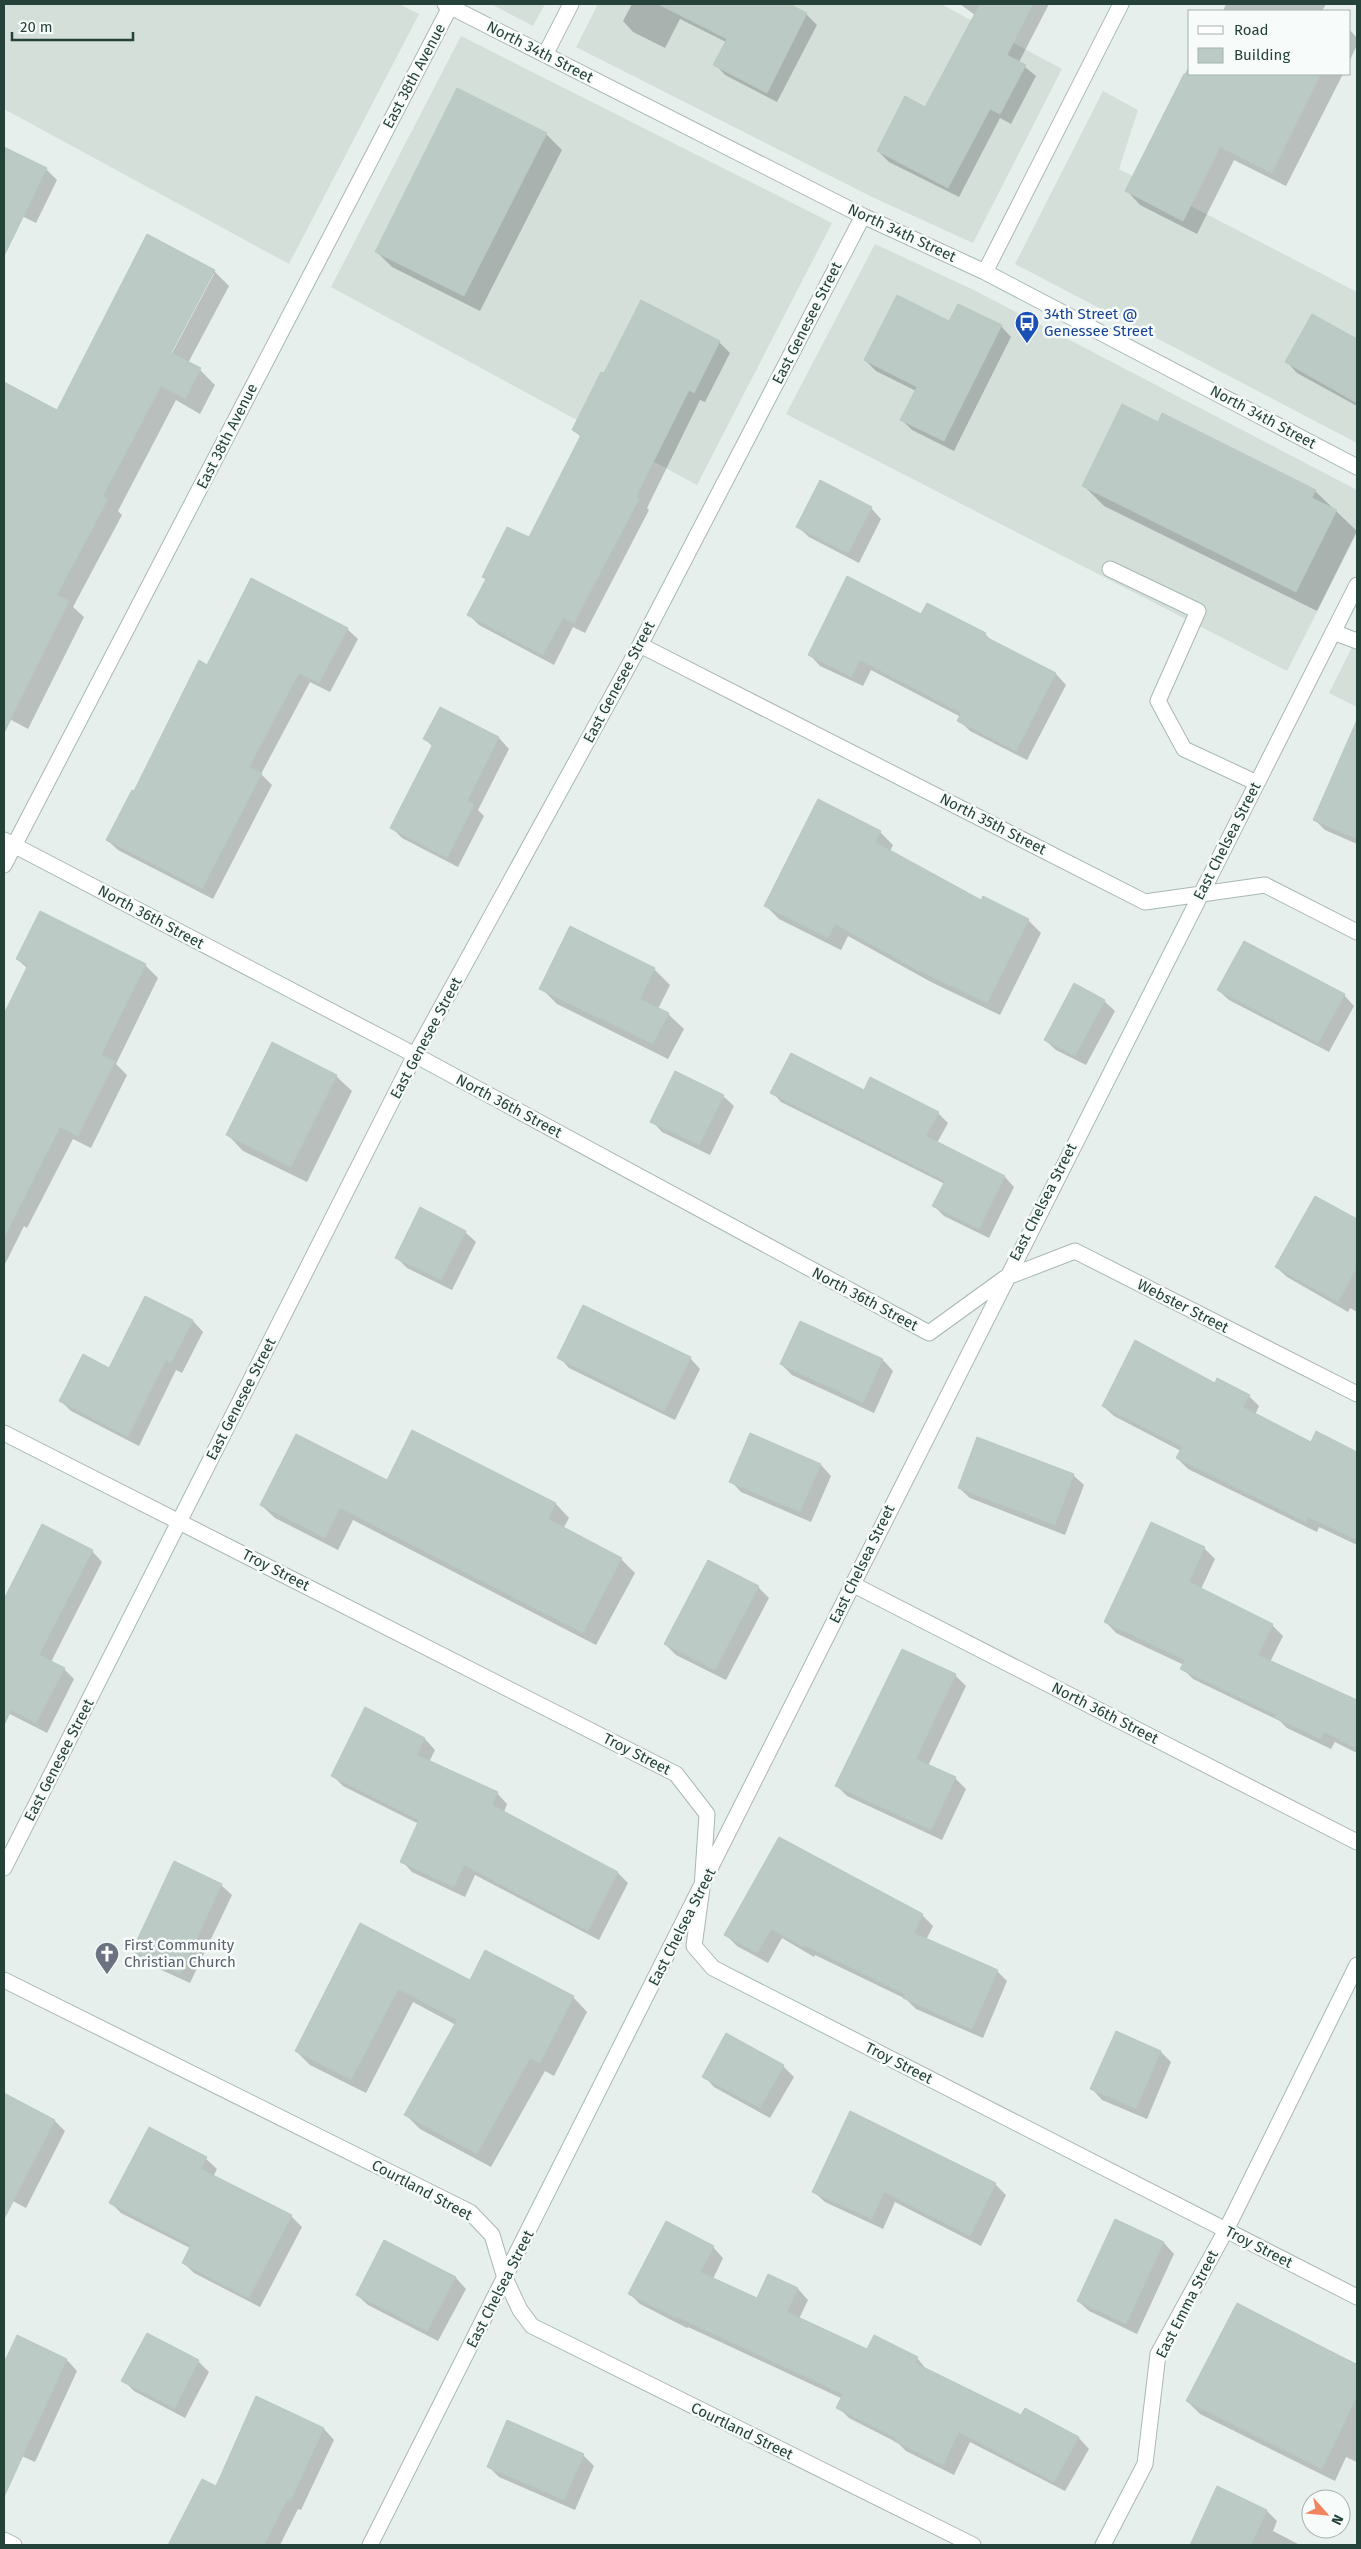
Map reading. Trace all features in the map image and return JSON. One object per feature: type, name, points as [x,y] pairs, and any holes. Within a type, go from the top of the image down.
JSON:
[{"type":"street","points":[[545,56],[571,4]]},
{"type":"street","points":[[985,272],[1121,4]]},
{"type":"street","name":"North 34th Street","points":[[448,5],[545,56],[864,216],[985,272],[1357,467]]},
{"type":"street","name":"East 38th Avenue","points":[[4,865],[9,843],[448,5]]},
{"type":"street","name":"East Genesee Street","points":[[4,1868],[415,1055],[640,645],[864,216]]},
{"type":"street","points":[[1110,569],[1198,611],[1158,701],[1184,748],[1257,783]]},
{"type":"street","name":"East Chelsea Street","points":[[370,2545],[702,1888],[1005,1278],[1357,585]]},
{"type":"street","points":[[1333,632],[1357,641]]},
{"type":"street","name":"North 35th Street","points":[[640,645],[1145,902],[1265,885],[1357,932]]},
{"type":"street","name":"North 36th Street","points":[[9,843],[415,1055],[929,1334],[1005,1278]]},
{"type":"street","name":"Webster Street","points":[[1005,1278],[1075,1251],[1357,1394]]},
{"type":"street","name":"Troy Street","points":[[4,1433],[676,1774],[707,1814],[702,1888],[694,1946],[713,1968],[1357,2297]]},
{"type":"street","name":"North 36th Street","points":[[852,1584],[1357,1842]]},
{"type":"street","name":"East Emma Street","points":[[1103,2545],[1145,2464],[1158,2354],[1226,2230],[1357,1965]]},
{"type":"street","name":"Courtland Street","points":[[4,1980],[470,2212],[492,2235],[505,2278],[520,2310],[532,2326],[973,2545]]},
{"type":"street","points":[[4,2540],[14,2545]]},
{"type":"shaded area","points":[[4,4],[399,4],[419,14],[289,264],[4,109]]},
{"type":"shaded area","points":[[491,4],[545,4],[533,26]]},
{"type":"shaded area","points":[[598,4],[941,4],[1062,69],[973,243],[872,197],[576,47]]},
{"type":"shaded area","points":[[461,36],[832,223],[697,485],[331,287]]},
{"type":"shaded area","points":[[1103,91],[1138,110],[1119,169],[1357,292],[1357,443],[1015,264]]},
{"type":"shaded area","points":[[875,244],[976,291],[1357,490],[1357,533],[1287,671],[786,414]]},
{"type":"shaded area","points":[[1357,637],[1357,707],[1329,693]]},
{"type":"building","points":[[658,4],[789,4],[807,13],[767,93],[713,65],[727,39]]},
{"type":"building","points":[[980,4],[1033,4],[1007,55],[1026,65],[1000,114],[990,109],[948,188],[877,151],[905,96],[925,107]]},
{"type":"building","points":[[1184,74],[1321,75],[1272,173],[1220,147],[1183,221],[1125,191]]},
{"type":"building","points":[[457,88],[547,133],[464,296],[375,252]]},
{"type":"building","points":[[4,147],[47,168],[4,256]]},
{"type":"building","points":[[147,234],[215,270],[171,353],[201,368],[185,399],[161,386],[103,496],[108,499],[57,595],[69,601],[4,733],[4,382],[57,410]]},
{"type":"building","points":[[897,295],[949,321],[958,304],[1002,325],[944,441],[900,420],[917,387],[864,360]]},
{"type":"building","points":[[641,300],[720,341],[694,393],[689,390],[636,497],[639,499],[574,623],[563,618],[543,655],[467,615],[486,579],[482,577],[507,527],[529,537],[581,435],[572,430],[601,372],[604,373]]},
{"type":"building","points":[[1312,314],[1357,339],[1357,403],[1285,362]]},
{"type":"building","points":[[1122,404],[1158,422],[1162,413],[1316,490],[1312,498],[1337,510],[1296,592],[1082,486]]},
{"type":"building","points":[[820,480],[872,507],[848,553],[796,527]]},
{"type":"building","points":[[847,576],[921,614],[927,603],[986,633],[984,636],[1056,673],[1016,751],[957,721],[961,713],[860,660],[852,677],[808,655]]},
{"type":"building","points":[[251,578],[348,628],[319,683],[299,673],[249,767],[262,773],[202,889],[106,840],[132,790],[134,791],[199,660],[207,665]]},
{"type":"building","points":[[440,707],[499,737],[467,801],[474,805],[447,858],[390,828],[433,744],[423,739]]},
{"type":"building","points":[[1357,720],[1357,839],[1313,820]]},
{"type":"building","points":[[818,799],[881,831],[875,842],[981,900],[983,896],[1029,919],[987,1003],[917,970],[835,924],[828,938],[764,906]]},
{"type":"building","points":[[40,911],[146,964],[101,1055],[115,1061],[78,1136],[60,1127],[4,1238],[4,1014],[28,965],[16,959]]},
{"type":"building","points":[[570,926],[655,968],[640,999],[669,1013],[653,1044],[539,989]]},
{"type":"building","points":[[1244,941],[1345,994],[1318,1043],[1217,990]]},
{"type":"building","points":[[1074,983],[1105,1000],[1075,1056],[1044,1040]]},
{"type":"building","points":[[272,1042],[337,1075],[291,1167],[226,1135]]},
{"type":"building","points":[[791,1053],[864,1090],[870,1077],[939,1112],[926,1136],[1005,1176],[979,1229],[932,1206],[945,1181],[770,1093]]},
{"type":"building","points":[[675,1071],[724,1095],[699,1145],[650,1122]]},
{"type":"building","points":[[1315,1196],[1357,1219],[1357,1267],[1338,1302],[1275,1267]]},
{"type":"building","points":[[420,1207],[466,1231],[441,1280],[395,1258]]},
{"type":"building","points":[[145,1296],[193,1320],[171,1363],[166,1360],[128,1437],[59,1401],[83,1354],[109,1368]]},
{"type":"building","points":[[583,1305],[691,1357],[664,1411],[557,1358]]},
{"type":"building","points":[[800,1321],[883,1359],[863,1403],[780,1364]]},
{"type":"building","points":[[1135,1340],[1215,1383],[1217,1378],[1250,1395],[1243,1407],[1311,1442],[1316,1431],[1357,1452],[1357,1540],[1308,1517],[1306,1522],[1176,1458],[1182,1447],[1102,1406]]},
{"type":"building","points":[[412,1430],[556,1503],[548,1519],[622,1558],[583,1633],[340,1508],[325,1538],[260,1505],[296,1434],[387,1480]]},
{"type":"building","points":[[750,1433],[821,1464],[800,1512],[729,1482]]},
{"type":"building","points":[[977,1437],[1074,1474],[1055,1525],[958,1488]]},
{"type":"building","points":[[1151,1522],[1205,1547],[1189,1582],[1273,1624],[1258,1655],[1357,1700],[1357,1749],[1324,1732],[1321,1739],[1275,1718],[1276,1715],[1180,1669],[1185,1660],[1104,1622]]},
{"type":"building","points":[[42,1524],[93,1550],[39,1655],[65,1668],[36,1723],[11,1710],[4,1725],[4,1599]]},
{"type":"building","points":[[708,1560],[759,1586],[715,1670],[664,1644]]},
{"type":"building","points":[[902,1649],[956,1674],[916,1759],[956,1777],[931,1830],[835,1786]]},
{"type":"building","points":[[365,1707],[425,1738],[417,1755],[498,1792],[492,1805],[618,1872],[588,1931],[464,1865],[454,1887],[400,1862],[419,1820],[331,1776]]},
{"type":"building","points":[[779,1837],[923,1914],[914,1933],[998,1970],[972,2029],[903,1998],[905,1994],[804,1945],[803,1947],[771,1929],[757,1953],[724,1935]]},
{"type":"building","points":[[174,1861],[222,1884],[180,1974],[132,1951]]},
{"type":"building","points":[[360,1923],[470,1980],[485,1950],[574,1996],[540,2063],[530,2058],[477,2154],[404,2115],[457,2020],[398,1989],[351,2080],[295,2051]]},
{"type":"building","points":[[1116,2031],[1161,2051],[1136,2109],[1090,2089]]},
{"type":"building","points":[[726,2033],[784,2065],[760,2108],[702,2077]]},
{"type":"building","points":[[4,2093],[55,2120],[4,2219]]},
{"type":"building","points":[[850,2111],[996,2183],[970,2236],[884,2192],[872,2219],[812,2192]]},
{"type":"building","points":[[149,2127],[207,2157],[201,2169],[292,2215],[249,2298],[182,2263],[191,2245],[109,2203]]},
{"type":"building","points":[[1115,2219],[1164,2242],[1126,2324],[1077,2301]]},
{"type":"building","points":[[666,2221],[714,2246],[700,2272],[757,2298],[768,2274],[798,2288],[787,2312],[867,2349],[874,2335],[918,2357],[915,2363],[1021,2415],[1025,2408],[1079,2437],[1054,2482],[959,2432],[943,2465],[894,2441],[896,2438],[836,2408],[843,2394],[676,2318],[628,2294]]},
{"type":"building","points":[[384,2240],[456,2277],[427,2331],[356,2295]]},
{"type":"building","points":[[1237,2303],[1357,2365],[1357,2396],[1322,2469],[1186,2401]]},
{"type":"building","points":[[147,2333],[199,2360],[175,2408],[121,2381]]},
{"type":"building","points":[[17,2335],[67,2359],[4,2497],[4,2363]]},
{"type":"building","points":[[256,2396],[324,2428],[291,2500],[287,2499],[264,2545],[168,2545],[202,2479],[216,2486]]},
{"type":"building","points":[[507,2420],[584,2454],[564,2500],[487,2467]]},
{"type":"building","points":[[1217,2486],[1267,2510],[1251,2545],[1190,2545]]},
{"type":"place","name":"34th Street @ Genessee Street","points":[[1027,344]]},
{"type":"place","name":"First Community Christian Church","points":[[107,1975]]}]
